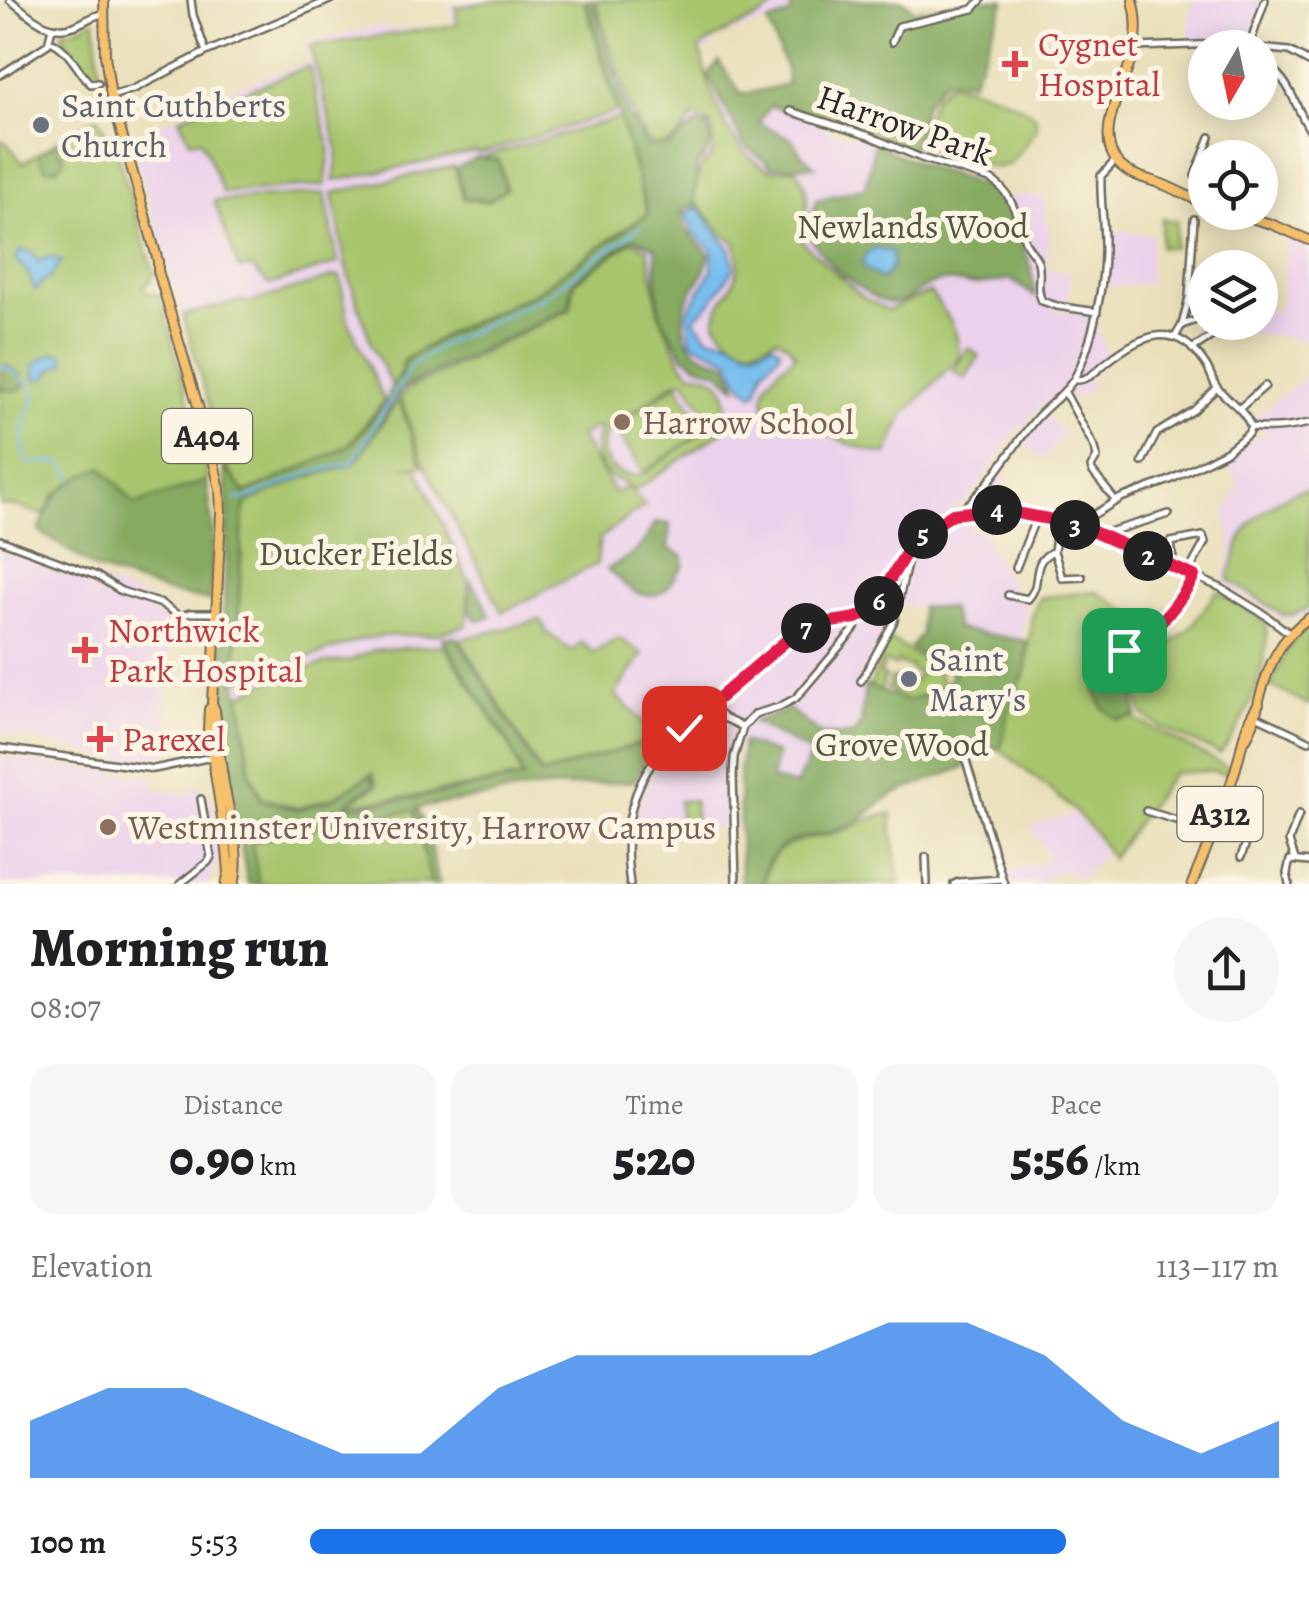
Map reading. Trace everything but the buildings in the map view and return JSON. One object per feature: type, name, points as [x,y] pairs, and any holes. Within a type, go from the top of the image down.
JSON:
[{"type":"main road","name":"A404","points":[[104,0],[105,55],[111,96],[220,489],[212,706],[230,884]]},
{"type":"main road","points":[[1133,0],[1134,46],[1110,123],[1110,146],[1127,170],[1188,197]]},
{"type":"main road","points":[[1278,227],[1309,240]]},
{"type":"main road","name":"A312","points":[[1192,884],[1256,716],[1274,655],[1289,633],[1309,618]]},
{"type":"main road","name":"A312","points":[[1243,743],[1244,728],[1258,704]]},
{"type":"street","points":[[10,0],[42,26],[52,28],[70,27],[104,14]]},
{"type":"street","points":[[190,0],[206,52]]},
{"type":"street","points":[[111,96],[330,0]]},
{"type":"street","points":[[892,42],[898,26],[973,9],[981,0]]},
{"type":"street","points":[[1255,30],[1265,0]]},
{"type":"street","points":[[0,76],[50,42],[52,28]]},
{"type":"street","points":[[50,42],[71,57],[86,81],[98,83]]},
{"type":"street","points":[[1134,46],[1188,45]]},
{"type":"street","points":[[1278,50],[1309,62]]},
{"type":"street","points":[[1278,73],[1286,81],[1309,129]]},
{"type":"street","name":"Harrow Park","points":[[790,112],[869,136],[999,184],[1008,194],[1026,243],[1039,265],[1038,292],[1042,301],[1097,312]]},
{"type":"street","points":[[630,884],[626,830],[632,800],[650,766],[674,737],[794,634],[868,613],[909,548],[928,530],[963,509],[1033,422],[1074,380],[1097,312],[1104,272],[1102,176],[1117,159]]},
{"type":"street","points":[[1176,337],[1189,297],[1193,230]]},
{"type":"street","points":[[1182,325],[1188,323]]},
{"type":"street","points":[[1074,380],[1086,379],[1122,351],[1167,334],[1192,348],[1217,388],[1240,408],[1251,427],[1267,430],[1309,422]]},
{"type":"street","points":[[1192,348],[1205,340]]},
{"type":"street","points":[[1240,408],[1265,386]]},
{"type":"street","points":[[1142,462],[1157,433],[1194,410],[1217,388]]},
{"type":"street","points":[[1064,391],[1095,448],[1097,456],[1092,471],[1115,501]]},
{"type":"street","points":[[1078,524],[1115,501],[1160,485],[1227,452],[1251,427]]},
{"type":"street","points":[[953,514],[995,509],[1035,522],[1078,524],[1232,594],[1289,633]]},
{"type":"street","points":[[1104,538],[1109,532],[1169,514]]},
{"type":"street","points":[[1016,568],[1035,522]]},
{"type":"street","points":[[1058,522],[1054,551],[1062,578],[1082,577]]},
{"type":"street","points":[[1137,669],[1127,653],[1180,600],[1204,544],[1203,536],[1171,542],[1174,568]]},
{"type":"street","points":[[0,540],[162,604],[185,620],[216,617]]},
{"type":"street","points":[[861,681],[894,621],[909,548]]},
{"type":"street","points":[[1008,595],[1030,598],[1039,563],[1054,551]]},
{"type":"street","points":[[736,884],[733,776],[743,727],[756,714],[786,704],[803,692],[852,632],[856,618]]},
{"type":"street","points":[[709,706],[743,727]]},
{"type":"street","points":[[1256,716],[1309,740]]},
{"type":"street","points":[[0,748],[154,769],[216,756]]},
{"type":"street","points":[[954,884],[1003,881],[966,760]]},
{"type":"street","points":[[180,884],[211,857],[202,799]]},
{"type":"street","points":[[1146,812],[1213,832]]},
{"type":"street","points":[[1295,859],[1289,842],[1300,814]]},
{"type":"street","points":[[1219,816],[1248,827],[1249,835],[1240,857]]},
{"type":"street","points":[[926,857],[928,884]]},
{"type":"street","points":[[1289,884],[1290,860],[1309,862]]},
{"type":"shaded area","name":"Harrow School","points":[[473,0],[790,0],[796,13],[711,39],[714,47],[694,56],[723,106],[765,87],[779,103],[813,118],[811,123],[827,127],[827,131],[865,139],[920,163],[975,179],[1000,199],[1044,196],[1050,229],[1046,270],[1070,272],[1068,304],[1055,303],[1055,309],[1092,314],[1109,360],[1088,380],[1093,387],[1078,398],[1070,398],[1063,391],[1026,419],[1036,426],[1044,414],[1065,434],[1043,460],[1024,443],[1032,431],[1021,425],[967,501],[949,511],[949,520],[967,516],[972,532],[985,528],[988,546],[1027,604],[1022,640],[956,629],[949,608],[902,606],[907,576],[901,580],[891,619],[865,669],[858,674],[870,689],[853,738],[798,789],[737,771],[740,739],[734,733],[729,753],[733,825],[634,842],[637,812],[646,787],[657,766],[705,717],[703,704],[661,742],[660,738],[537,778],[240,821],[227,759],[220,696],[228,495],[234,491],[131,141],[221,93],[311,62],[306,44],[372,27],[453,26],[451,4]]},
{"type":"shaded area","points":[[1192,0],[1264,0],[1253,30],[1189,30]]},
{"type":"shaded area","points":[[1112,230],[1152,234],[1149,284],[1108,287]]},
{"type":"shaded area","points":[[1287,236],[1309,245],[1309,339],[1278,336]]},
{"type":"shaded area","points":[[1309,374],[1309,611],[1284,620],[1223,583],[1232,550],[1226,514],[1239,483],[1224,459],[1247,440],[1267,434],[1255,418]]},
{"type":"shaded area","points":[[998,472],[1008,481],[976,510],[969,505]]},
{"type":"shaded area","name":"Northwick Park Hospital","points":[[0,543],[150,600],[173,615],[176,625],[164,675],[170,751],[143,766],[0,732]]},
{"type":"shaded area","name":"Westminster University, Harrow Campus","points":[[0,757],[155,777],[155,789],[180,793],[192,794],[195,784],[212,798],[220,855],[208,884],[0,884]]},
{"type":"shaded area","points":[[1074,814],[1095,837],[1104,855],[1079,880],[1059,870],[1042,884],[1006,884],[1003,874],[1049,859],[1031,825]]},
{"type":"green space","points":[[498,0],[584,0],[617,112],[481,153],[334,181],[338,150],[310,46],[457,25],[456,7]]},
{"type":"green space","points":[[586,0],[592,0],[626,109],[646,146],[669,146],[698,123],[709,127],[709,149],[696,167],[693,202],[697,207],[687,207],[682,213],[689,232],[709,255],[683,320],[691,346],[727,363],[738,388],[719,372],[684,356],[660,315],[656,248],[634,238],[573,281],[569,308],[402,388],[352,465],[300,479],[246,503],[235,682],[240,694],[250,774],[261,799],[298,810],[334,798],[371,775],[374,784],[347,807],[523,778],[511,746],[442,638],[456,636],[541,775],[659,738],[634,781],[533,789],[417,808],[428,835],[439,884],[431,884],[414,811],[327,824],[252,842],[259,884],[248,884],[220,697],[228,512],[224,467],[245,494],[349,446],[385,404],[404,361],[450,333],[534,294],[648,214]]},
{"type":"green space","points":[[595,0],[785,0],[700,49],[703,65],[723,118],[744,151],[771,170],[795,168],[801,176],[807,204],[803,243],[861,296],[888,310],[930,292],[951,322],[959,358],[904,415],[887,454],[853,445],[798,418],[784,423],[771,419],[764,398],[768,382],[796,355],[777,338],[746,348],[726,336],[715,323],[735,278],[738,257],[735,242],[694,200],[700,169],[713,151],[713,127],[693,117],[669,143],[657,147],[646,141],[630,107]]},
{"type":"green space","points":[[790,0],[903,0],[914,11],[974,0],[1005,0],[972,82],[945,80],[925,103],[912,150],[842,121],[770,106],[759,123],[792,139],[815,166],[772,167],[744,145],[708,75],[719,61],[742,95],[787,84],[786,69],[768,23],[791,14]]},
{"type":"green space","points":[[93,20],[100,74],[93,76],[62,32]]},
{"type":"green space","points":[[309,66],[330,150],[325,185],[223,193],[201,139],[190,141],[179,118]]},
{"type":"green space","points":[[949,83],[994,95],[1035,115],[1037,129],[1010,164],[995,168],[915,142],[934,98]]},
{"type":"green space","points":[[98,117],[117,153],[154,274],[143,286],[161,300],[207,466],[207,481],[135,504],[55,493],[44,515],[0,505],[0,140],[23,163]]},
{"type":"green space","points":[[620,118],[647,213],[534,293],[449,332],[404,360],[392,386],[372,346],[346,268],[333,193],[454,166],[463,199],[487,202],[507,189],[499,160],[485,156]]},
{"type":"green space","points":[[57,143],[64,161],[57,168],[46,169],[38,154]]},
{"type":"green space","name":"Newlands Wood","points":[[874,144],[994,189],[1012,215],[1031,266],[1035,297],[1011,279],[978,284],[942,281],[894,303],[872,296],[831,264],[809,231],[816,200],[866,187]]},
{"type":"green space","points":[[478,157],[498,161],[505,189],[489,200],[464,198],[457,168]]},
{"type":"green space","points":[[325,193],[338,263],[269,285],[251,267],[239,269],[214,201]]},
{"type":"green space","points":[[1162,219],[1177,221],[1174,248],[1160,247]]},
{"type":"green space","points":[[632,241],[648,249],[659,314],[683,366],[690,372],[712,377],[724,389],[727,406],[723,431],[634,491],[627,485],[614,479],[599,463],[598,426],[580,437],[615,493],[628,487],[645,505],[600,538],[597,564],[502,612],[422,460],[400,397],[406,390],[570,310],[575,282]],"holes":[[[684,380],[714,423],[644,474],[615,471],[605,458],[608,430],[674,383]]]},
{"type":"green space","points":[[340,277],[348,320],[384,401],[348,445],[245,493],[227,468],[183,315],[241,301],[249,303]]},
{"type":"green space","points":[[968,348],[979,356],[965,379],[953,371]]},
{"type":"green space","points":[[7,365],[22,375],[26,384],[20,389],[0,388],[0,368]]},
{"type":"green space","points":[[677,384],[707,429],[644,472],[614,427]]},
{"type":"green space","name":"Ducker Fields","points":[[399,400],[422,466],[402,467],[417,468],[468,580],[467,625],[437,634],[363,639],[236,682],[243,515],[247,503],[301,479],[352,465]]},
{"type":"green space","points":[[102,467],[135,504],[207,481],[213,534],[210,601],[163,591],[96,569],[39,531],[55,497]]},
{"type":"green space","points":[[1309,489],[1309,608],[1283,615],[1228,579],[1249,525],[1281,499]]},
{"type":"green space","points":[[656,522],[670,524],[668,548],[683,556],[684,565],[670,585],[653,596],[628,588],[607,569],[636,551]]},
{"type":"green space","points":[[471,581],[490,617],[476,620],[470,612]]},
{"type":"green space","points":[[1095,591],[1138,617],[1105,661],[1112,658],[1121,675],[1117,677],[1135,719],[1233,770],[1231,775],[1210,771],[1173,773],[1111,859],[1077,813],[992,746],[1026,669],[1032,616],[1039,598]]},
{"type":"green space","points":[[1217,591],[1266,625],[1264,658],[1254,693],[1220,754],[1162,728],[1143,715],[1137,693],[1146,666],[1191,627]]},
{"type":"green space","name":"Grove Wood","points":[[921,607],[950,608],[957,629],[1027,641],[1026,668],[1007,716],[1002,745],[965,763],[965,767],[891,796],[853,824],[784,845],[766,866],[762,884],[741,884],[739,773],[743,742],[777,754],[771,779],[796,786],[811,753],[753,722],[789,709],[821,735],[852,735],[861,724],[865,685],[908,701],[941,688],[953,674],[910,648],[921,635]]},
{"type":"green space","points":[[541,620],[547,633],[572,651],[582,642],[593,653],[619,638],[643,654],[615,695],[660,737],[542,774],[460,639]]},
{"type":"green space","points":[[1309,626],[1309,705],[1271,686],[1286,653]]},
{"type":"green space","points":[[887,638],[937,668],[945,692],[908,702],[870,688]],"holes":[[[885,662],[895,666],[902,662],[919,675],[917,680],[905,683],[891,678],[892,684],[887,688],[894,691],[892,696],[880,691],[886,677],[880,674]]]},
{"type":"green space","points":[[444,645],[510,747],[522,777],[346,804],[377,786],[373,773],[334,797],[298,808],[262,798],[251,773],[241,695],[265,683],[374,650]]},
{"type":"green space","points":[[1123,678],[1133,685],[1137,716],[1118,720],[1104,709],[1095,690]]},
{"type":"green space","points":[[694,800],[696,828],[681,829],[679,801]]},
{"type":"green space","points":[[415,808],[433,884],[253,884],[246,834]]},
{"type":"green space","points":[[892,813],[900,884],[764,884],[774,856],[783,848]]},
{"type":"water","points":[[699,208],[731,250],[734,268],[712,301],[694,319],[708,337],[725,339],[751,350],[772,343],[780,348],[764,369],[757,392],[752,394],[738,380],[729,359],[691,342],[687,313],[712,270],[712,250],[693,232],[685,213]]},
{"type":"water","points":[[874,248],[892,252],[892,267],[883,279],[862,263]]},
{"type":"water","points":[[22,250],[32,253],[38,261],[50,257],[62,261],[38,290],[17,260]]},
{"type":"water","points":[[51,354],[65,357],[66,363],[53,368],[45,379],[35,379],[34,365]]},
{"type":"waterway","points":[[236,498],[245,500],[308,474],[352,463],[412,365],[443,344],[545,296],[640,227]]},
{"type":"waterway","points":[[0,366],[22,378],[33,392],[24,431],[26,462],[60,463],[73,480]]},
{"type":"place","name":"Cygnet Hospital","points":[[1015,64]]},
{"type":"place","name":"Saint Cuthberts Church","points":[[41,125]]},
{"type":"place","name":"Harrow School","points":[[622,422]]},
{"type":"place","name":"Northwick Park Hospital","points":[[85,650]]},
{"type":"place","name":"Saint Mary's","points":[[909,679]]},
{"type":"place","name":"Parexel","points":[[100,739]]},
{"type":"place","name":"Westminster University, Harrow Campus","points":[[108,827]]},
{"type":"route","points":[[684,728],[794,634],[871,611],[909,548],[953,514],[995,509],[1075,524],[1194,576],[1185,594],[1129,656],[1124,650]]}]
